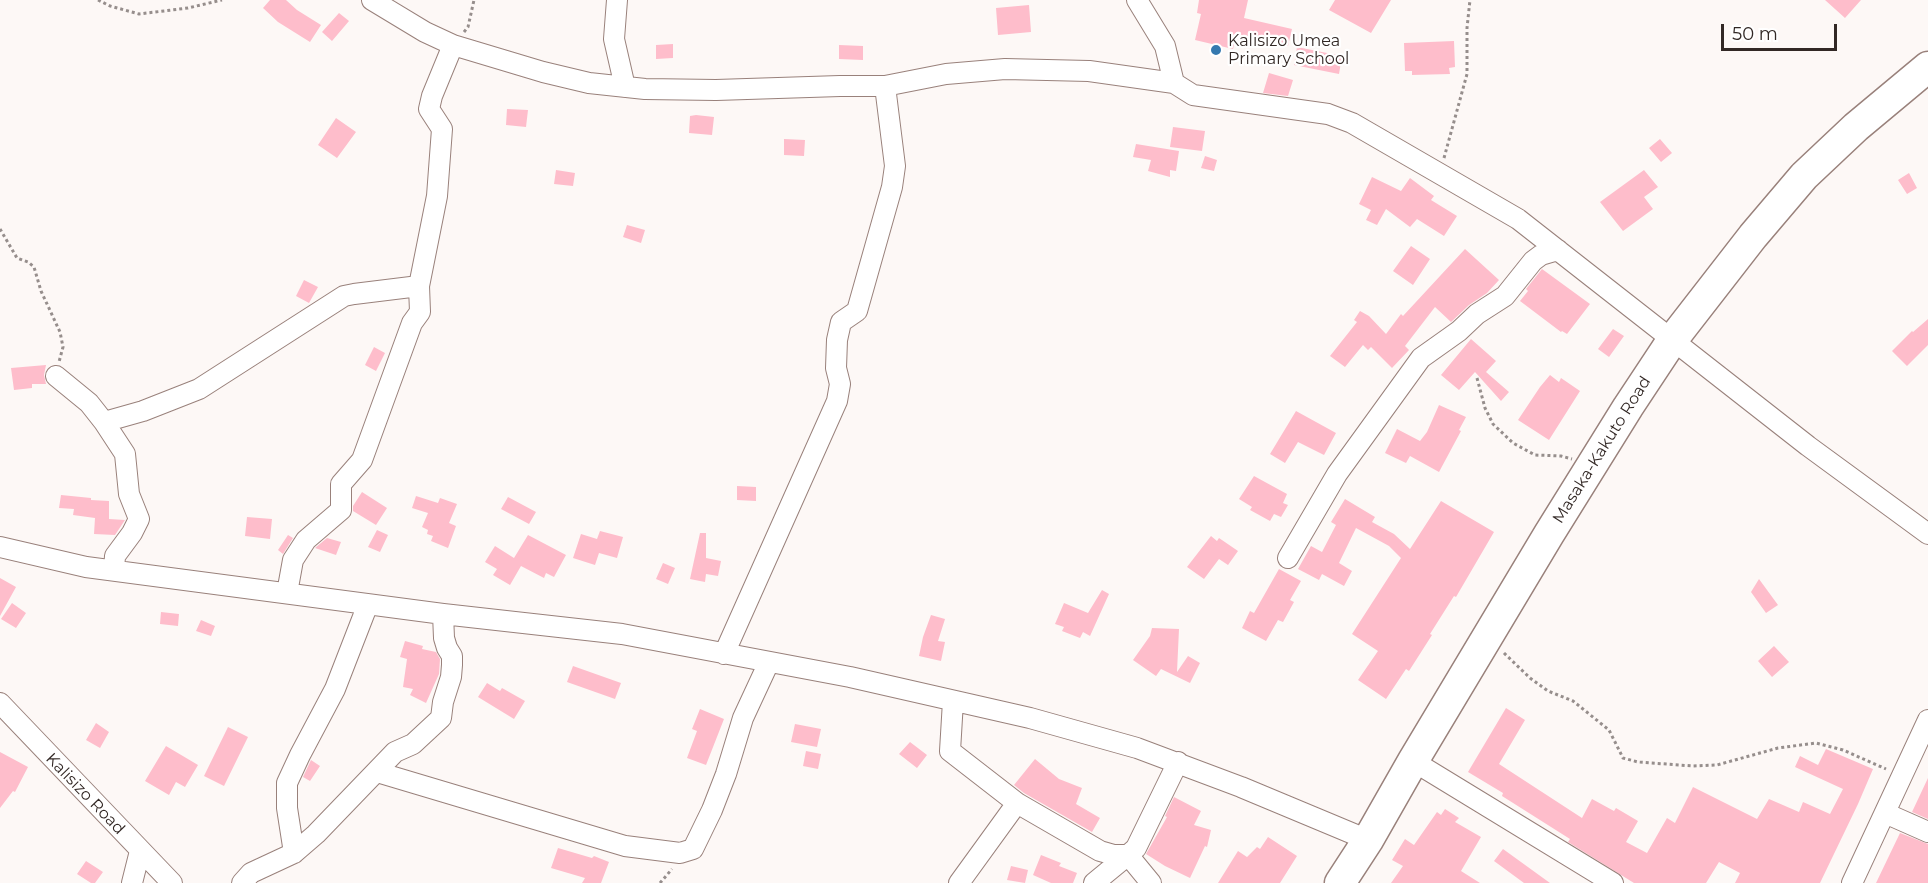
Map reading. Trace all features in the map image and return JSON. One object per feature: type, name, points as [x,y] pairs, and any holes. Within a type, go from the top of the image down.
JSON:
[{"type":"highway","name":"Masaka-Kakuto Road","points":[[1340,883],[1368,840],[1487,637],[1672,339],[1752,236],[1804,176],[1856,127],[1928,67]]},
{"type":"street","points":[[372,0],[425,32],[453,45],[589,83],[645,89],[716,90],[885,86],[946,74],[1005,69],[1089,71],[1174,83],[1193,95],[1328,114],[1352,123],[1518,219],[1808,446],[1928,534]]},
{"type":"street","points":[[617,0],[614,39],[625,87]]},
{"type":"street","points":[[1137,0],[1165,46],[1174,83]]},
{"type":"street","points":[[287,593],[293,560],[306,540],[341,510],[341,484],[362,460],[412,323],[420,312],[419,286],[437,196],[442,129],[429,109],[453,45]]},
{"type":"street","points":[[724,654],[837,401],[840,384],[836,368],[841,322],[857,311],[892,187],[895,166],[885,86]]},
{"type":"street","points":[[1288,558],[1337,474],[1421,358],[1459,331],[1477,314],[1505,296],[1533,261],[1541,255],[1558,250]]},
{"type":"street","points":[[104,422],[143,411],[199,389],[344,296],[419,286]]},
{"type":"street","points":[[56,376],[89,403],[124,454],[129,494],[139,519],[115,556],[114,570]]},
{"type":"street","points":[[0,547],[86,567],[443,614],[622,634],[850,677],[1030,718],[1137,748],[1178,762],[1368,840]]},
{"type":"street","points":[[294,853],[287,808],[287,783],[335,689],[369,604]]},
{"type":"street","points":[[242,883],[251,873],[294,853],[316,834],[395,752],[413,744],[441,718],[442,702],[451,677],[452,665],[452,656],[444,638],[443,614]]},
{"type":"street","points":[[377,772],[625,846],[680,853],[693,849],[707,820],[726,774],[742,718],[769,662]]},
{"type":"street","points":[[953,701],[950,752],[1017,804],[1100,851],[1114,855],[1128,855]]},
{"type":"street","name":"Kalisizo Road","points":[[0,704],[172,883]]},
{"type":"street","points":[[1852,883],[1928,720]]},
{"type":"street","points":[[1413,761],[1612,883]]},
{"type":"street","points":[[1094,883],[1136,848],[1178,762]]},
{"type":"street","points":[[959,883],[1017,804]]},
{"type":"street","points":[[1885,813],[1928,832]]},
{"type":"street","points":[[132,883],[140,851]]},
{"type":"street","points":[[1128,855],[1151,883]]},
{"type":"path","points":[[98,0],[138,14],[188,8],[222,0]]},
{"type":"path","points":[[453,45],[468,27],[474,0]]},
{"type":"path","points":[[1440,174],[1467,74],[1467,28],[1470,0]]},
{"type":"path","points":[[0,229],[17,258],[34,267],[41,291],[60,332],[63,347],[56,376]]},
{"type":"path","points":[[1477,378],[1485,408],[1493,424],[1513,443],[1535,455],[1569,458],[1589,470]]},
{"type":"path","points":[[1487,637],[1530,678],[1548,691],[1573,701],[1609,730],[1623,758],[1638,762],[1693,766],[1717,765],[1778,748],[1816,744],[1843,750],[1902,777]]},
{"type":"building","points":[[270,0],[286,0],[321,25],[310,42],[278,22],[263,8]]},
{"type":"building","points":[[1199,0],[1248,0],[1244,18],[1292,29],[1288,46],[1237,34],[1233,49],[1195,40],[1201,14],[1197,13]]},
{"type":"building","points":[[1335,0],[1391,0],[1371,33],[1329,10]]},
{"type":"building","points":[[1825,0],[1861,0],[1845,18]]},
{"type":"building","points":[[1029,5],[1031,32],[998,35],[996,8]]},
{"type":"building","points":[[339,13],[349,21],[332,41],[322,32]]},
{"type":"building","points":[[1454,41],[1455,67],[1449,68],[1450,74],[1412,75],[1412,71],[1405,71],[1404,43]]},
{"type":"building","points":[[673,44],[673,58],[656,59],[656,45]]},
{"type":"building","points":[[839,45],[863,46],[863,60],[839,59]]},
{"type":"building","points":[[1297,47],[1342,56],[1339,74],[1294,65]]},
{"type":"building","points":[[1269,73],[1293,80],[1288,96],[1263,93]]},
{"type":"building","points":[[507,109],[528,110],[526,127],[506,125]]},
{"type":"building","points":[[690,116],[714,117],[712,135],[689,133]]},
{"type":"building","points":[[336,118],[356,132],[337,158],[318,145]]},
{"type":"building","points":[[1173,127],[1205,131],[1202,151],[1170,147]]},
{"type":"building","points":[[784,139],[805,140],[804,156],[784,155]]},
{"type":"building","points":[[1660,139],[1672,153],[1661,162],[1649,148]]},
{"type":"building","points":[[1136,144],[1179,151],[1176,171],[1170,170],[1170,177],[1148,171],[1151,160],[1133,157]]},
{"type":"building","points":[[1205,156],[1217,160],[1214,171],[1201,168]]},
{"type":"building","points":[[556,170],[575,173],[573,186],[554,184]]},
{"type":"building","points":[[1644,170],[1658,187],[1644,197],[1653,209],[1623,231],[1600,202]]},
{"type":"building","points":[[1909,173],[1917,188],[1907,194],[1898,180]]},
{"type":"building","points":[[1372,177],[1401,191],[1410,178],[1434,196],[1431,200],[1457,216],[1444,236],[1417,219],[1410,227],[1386,209],[1377,225],[1366,220],[1371,210],[1359,204]]},
{"type":"building","points":[[627,225],[645,230],[641,243],[623,237]]},
{"type":"building","points":[[1411,246],[1430,259],[1413,285],[1393,271]]},
{"type":"building","points":[[1465,249],[1499,280],[1487,293],[1469,305],[1451,322],[1435,307],[1405,346],[1409,350],[1392,368],[1371,347],[1368,350],[1363,345],[1345,367],[1330,356],[1357,322],[1354,320],[1360,311],[1369,316],[1386,334],[1401,314],[1403,316]]},
{"type":"building","points":[[1542,269],[1590,304],[1567,334],[1561,332],[1520,301],[1528,291],[1526,289]]},
{"type":"building","points":[[304,280],[318,287],[309,303],[296,296]]},
{"type":"building","points":[[1928,319],[1928,345],[1907,366],[1892,351]]},
{"type":"building","points":[[1613,329],[1624,336],[1609,357],[1598,349]]},
{"type":"building","points":[[1471,339],[1496,361],[1486,372],[1509,392],[1501,401],[1475,372],[1459,390],[1441,375]]},
{"type":"building","points":[[374,347],[385,353],[376,371],[365,365]]},
{"type":"building","points":[[46,365],[44,375],[46,384],[32,384],[32,388],[14,390],[11,368]]},
{"type":"building","points":[[1550,375],[1559,382],[1561,378],[1580,391],[1549,440],[1518,420]]},
{"type":"building","points":[[1439,405],[1466,417],[1439,472],[1410,456],[1406,463],[1385,453],[1397,429],[1420,441],[1427,432]]},
{"type":"building","points":[[1296,411],[1336,433],[1324,455],[1298,442],[1285,463],[1270,454]]},
{"type":"building","points":[[1254,476],[1287,494],[1283,503],[1288,505],[1281,517],[1274,514],[1270,521],[1250,510],[1252,507],[1239,499]]},
{"type":"building","points":[[737,486],[756,487],[756,501],[737,500]]},
{"type":"building","points":[[362,492],[387,508],[376,525],[353,511],[353,506]]},
{"type":"building","points":[[61,495],[109,501],[109,519],[125,520],[115,535],[94,534],[95,518],[73,515],[74,509],[59,508]]},
{"type":"building","points":[[416,496],[438,503],[440,498],[457,504],[449,523],[456,526],[448,548],[431,541],[433,536],[427,534],[428,530],[422,527],[428,513],[412,508]]},
{"type":"building","points":[[508,497],[536,512],[529,524],[501,509]]},
{"type":"building","points":[[1345,499],[1375,517],[1372,522],[1394,534],[1410,549],[1441,501],[1494,532],[1409,671],[1406,669],[1386,699],[1358,680],[1378,651],[1352,634],[1401,558],[1389,546],[1356,528],[1339,563],[1352,571],[1344,586],[1322,574],[1319,580],[1298,569],[1311,546],[1322,552],[1336,525],[1331,522]]},
{"type":"building","points":[[247,517],[272,519],[270,539],[245,536]]},
{"type":"building","points":[[377,530],[388,535],[380,552],[368,547]]},
{"type":"building","points":[[600,531],[623,537],[617,558],[599,553],[595,565],[573,558],[581,534],[597,539]]},
{"type":"building","points":[[700,533],[706,533],[706,558],[721,561],[718,576],[706,574],[705,582],[690,579]]},
{"type":"building","points":[[288,535],[293,538],[283,554],[278,550]]},
{"type":"building","points":[[528,535],[566,555],[554,577],[546,573],[544,578],[521,566],[510,585],[493,575],[497,569],[485,562],[495,546],[514,558]]},
{"type":"building","points":[[1211,536],[1217,541],[1219,538],[1238,551],[1228,565],[1219,559],[1204,579],[1187,567]]},
{"type":"building","points":[[327,538],[341,542],[336,555],[315,548]]},
{"type":"building","points":[[663,563],[675,568],[668,584],[656,579]]},
{"type":"building","points":[[1279,569],[1301,581],[1290,600],[1294,602],[1283,622],[1278,620],[1266,641],[1242,628],[1250,611],[1254,613]]},
{"type":"building","points":[[0,578],[16,587],[0,616]]},
{"type":"building","points":[[1759,579],[1778,605],[1766,613],[1751,592]]},
{"type":"building","points":[[1102,590],[1109,594],[1090,636],[1083,632],[1080,638],[1062,631],[1064,627],[1055,624],[1064,603],[1088,613]]},
{"type":"building","points":[[12,603],[26,613],[16,628],[1,619]]},
{"type":"building","points":[[161,612],[179,614],[178,626],[160,624]]},
{"type":"building","points":[[931,615],[945,619],[938,641],[945,642],[941,661],[919,656]]},
{"type":"building","points":[[201,620],[215,626],[211,636],[196,631]]},
{"type":"building","points":[[1152,628],[1179,629],[1177,672],[1188,656],[1200,663],[1190,683],[1161,669],[1156,676],[1133,660],[1150,636]]},
{"type":"building","points":[[405,641],[423,646],[422,649],[436,652],[440,659],[439,674],[426,703],[410,695],[413,689],[403,687],[407,659],[400,657]]},
{"type":"building","points":[[1774,646],[1789,662],[1772,677],[1758,661]]},
{"type":"building","points":[[573,666],[621,683],[615,699],[567,682]]},
{"type":"building","points":[[487,683],[500,691],[502,688],[525,701],[514,719],[478,697]]},
{"type":"building","points":[[1506,708],[1525,720],[1499,764],[1582,818],[1592,799],[1614,811],[1616,808],[1638,821],[1626,842],[1647,853],[1667,818],[1675,823],[1693,787],[1757,819],[1769,799],[1799,812],[1803,802],[1830,814],[1843,789],[1795,767],[1800,756],[1818,765],[1826,749],[1873,769],[1820,883],[1735,883],[1740,873],[1719,862],[1706,883],[1634,883],[1568,842],[1570,839],[1468,772]]},
{"type":"building","points":[[700,709],[724,719],[706,765],[687,758],[697,731],[692,729]]},
{"type":"building","points":[[96,723],[109,732],[100,748],[86,740]]},
{"type":"building","points":[[795,724],[821,729],[817,747],[791,742]]},
{"type":"building","points":[[228,727],[248,737],[224,786],[204,776]]},
{"type":"building","points":[[910,742],[927,755],[917,768],[899,754]]},
{"type":"building","points":[[166,746],[198,765],[185,787],[176,782],[169,795],[145,781]]},
{"type":"building","points":[[806,751],[821,754],[818,769],[803,766]]},
{"type":"building","points":[[0,752],[28,767],[15,792],[13,791],[0,808]]},
{"type":"building","points":[[1035,759],[1059,779],[1082,788],[1076,804],[1100,818],[1092,832],[1014,785]]},
{"type":"building","points":[[311,760],[320,766],[310,781],[303,777]]},
{"type":"building","points":[[1928,778],[1928,819],[1912,812]]},
{"type":"building","points":[[1174,797],[1201,811],[1194,825],[1211,830],[1207,847],[1205,846],[1190,878],[1146,854],[1167,817],[1165,816]]},
{"type":"building","points":[[1445,809],[1459,818],[1455,822],[1481,837],[1461,871],[1480,883],[1391,883],[1403,866],[1392,860],[1405,839],[1414,845],[1437,812],[1441,815]]},
{"type":"building","points":[[1900,833],[1928,844],[1928,883],[1876,883]]},
{"type":"building","points":[[1268,837],[1297,856],[1280,883],[1218,883],[1238,851],[1247,857],[1257,847],[1260,849]]},
{"type":"building","points":[[558,848],[592,858],[594,856],[609,862],[601,883],[582,883],[585,878],[551,868]]},
{"type":"building","points":[[1503,849],[1550,883],[1524,883],[1494,861]]},
{"type":"building","points":[[1041,855],[1077,873],[1073,883],[1051,883],[1033,875]]},
{"type":"building","points":[[86,861],[103,872],[95,883],[77,874]]},
{"type":"building","points":[[1011,866],[1028,870],[1025,883],[1007,880]]},
{"type":"place","name":"Kalisizo Umea Primary School","points":[[1216,50]]}]
